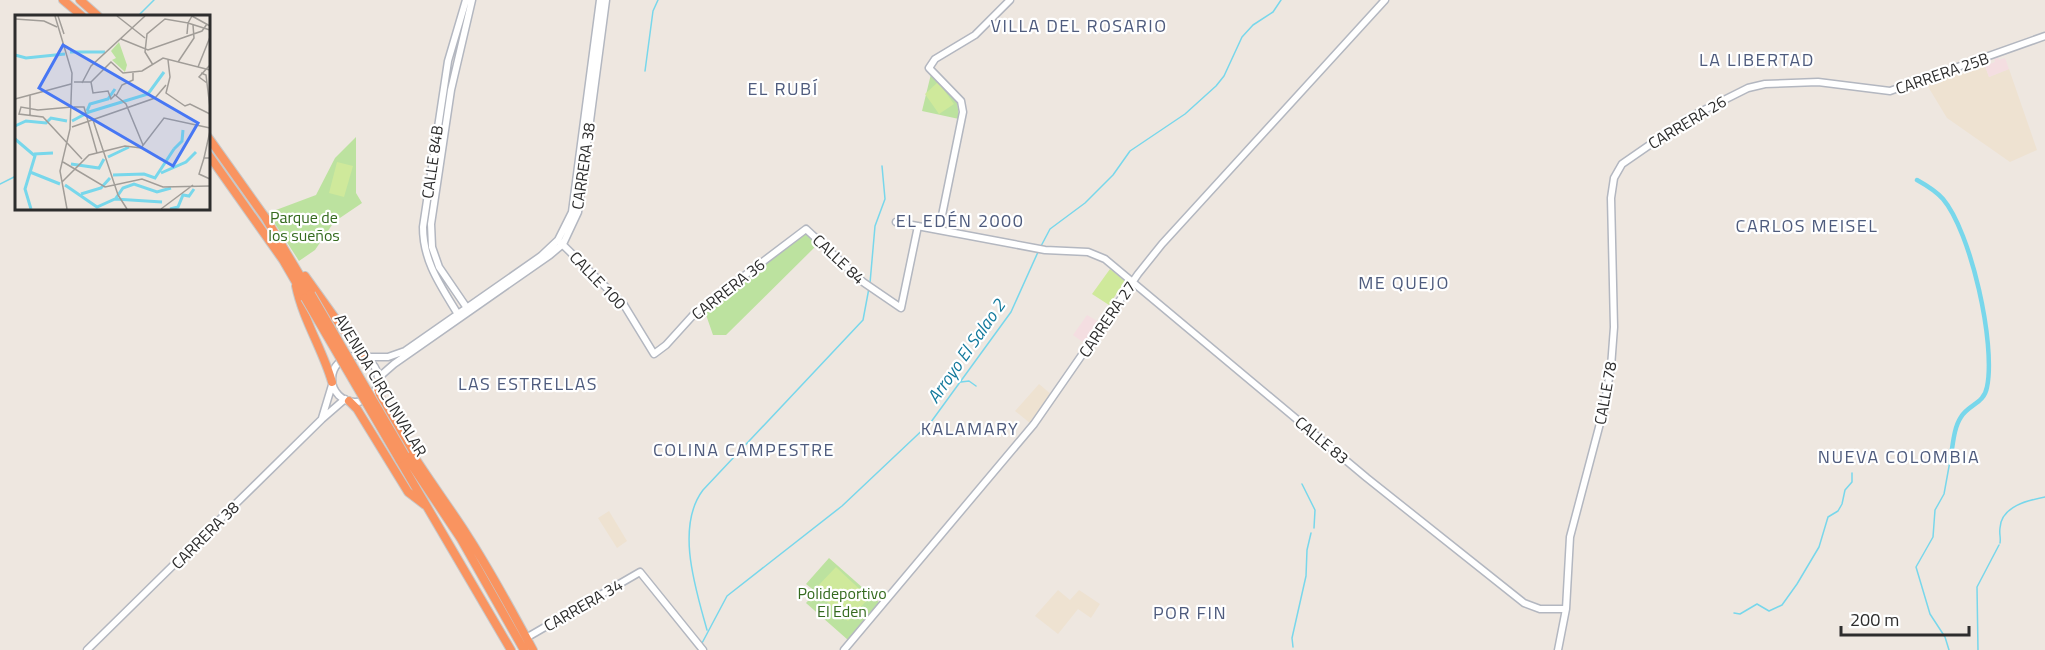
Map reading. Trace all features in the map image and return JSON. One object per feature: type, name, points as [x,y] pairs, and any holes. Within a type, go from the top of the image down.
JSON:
[{"type":"highway","points":[[63,0],[81,15]]},
{"type":"highway","points":[[80,0],[97,15]]},
{"type":"highway","name":"AVENIDA CIRCUNVALAR","points":[[210,139],[266,217],[298,270],[308,296]]},
{"type":"highway","name":"AVENIDA CIRCUNVALAR","points":[[210,157],[308,296],[511,650]]},
{"type":"highway","points":[[298,270],[312,284],[363,357]]},
{"type":"highway","points":[[294,279],[299,302],[323,353],[332,382]]},
{"type":"highway","points":[[378,380],[380,399],[420,467],[468,536],[533,650]]},
{"type":"highway","points":[[347,400],[357,409],[408,492],[428,507]]},
{"type":"highway","name":"AVENIDA CIRCUNVALAR","points":[[402,457],[424,482],[465,546],[524,650]]},
{"type":"highway","points":[[420,467],[424,482]]},
{"type":"street","name":"CALLE 84B","points":[[459,316],[434,274],[423,245],[426,206],[446,79],[466,0]]},
{"type":"street","name":"CALLE 84B","points":[[468,309],[439,267],[432,247],[431,224],[451,90],[472,0]]},
{"type":"street","name":"CARRERA 38","points":[[560,242],[572,212],[596,11],[600,0]]},
{"type":"street","name":"CARRERA 38","points":[[378,380],[383,372],[560,242],[578,212],[606,0]]},
{"type":"street","points":[[896,222],[939,230],[963,115],[961,101],[929,69],[935,59],[966,43],[987,25],[1010,0]]},
{"type":"street","name":"CARRERA 27","points":[[844,650],[1040,416],[1132,282],[1186,216],[1385,0]]},
{"type":"street","name":"CARRERA 25B","points":[[1765,84],[1818,82],[1890,91],[2045,36]]},
{"type":"street","points":[[440,66],[446,79]]},
{"type":"street","name":"CARRERA 26","points":[[1616,173],[1638,152],[1690,117],[1748,88],[1765,84]]},
{"type":"street","name":"CALLE 78","points":[[1558,650],[1566,609],[1570,537],[1603,412],[1611,367],[1614,327],[1611,198],[1616,173]]},
{"type":"street","name":"CALLE 84","points":[[806,229],[869,286],[901,308],[918,226]]},
{"type":"street","name":"CARRERA 36","points":[[654,354],[666,345],[695,313],[806,229]]},
{"type":"street","name":"CALLE 83","points":[[939,230],[1045,250],[1088,252],[1105,259],[1367,478],[1524,603],[1540,609],[1566,609]]},
{"type":"street","name":"CALLE 100","points":[[560,242],[624,305],[654,354]]},
{"type":"street","name":"CARRERA 38","points":[[363,357],[394,356],[459,316]]},
{"type":"street","points":[[322,419],[334,370],[341,361],[352,356],[363,357],[374,366],[378,380],[367,398],[347,400],[337,392],[332,382]]},
{"type":"street","name":"CARRERA 38","points":[[87,650],[322,419],[347,400]]},
{"type":"street","name":"CARRERA 34","points":[[526,638],[640,572],[703,650]]},
{"type":"shaded area","points":[[1998,57],[1999,60],[2005,58],[2009,69],[1989,77],[1985,66],[1995,62],[1994,58]]},
{"type":"shaded area","points":[[1985,66],[1989,77],[2009,69],[2037,150],[2010,162],[1947,118],[1927,85]]},
{"type":"shaded area","points":[[1087,315],[1099,322],[1097,325],[1100,327],[1097,331],[1094,329],[1084,343],[1073,335]]},
{"type":"shaded area","points":[[1039,384],[1052,395],[1030,423],[1015,411]]},
{"type":"shaded area","points":[[609,511],[627,541],[617,548],[598,518]]},
{"type":"shaded area","points":[[1058,590],[1070,600],[1079,590],[1100,604],[1091,618],[1078,609],[1058,634],[1035,616]]},
{"type":"green space","points":[[931,74],[957,100],[959,119],[922,111]]},
{"type":"green space","points":[[938,82],[954,104],[939,114],[925,94]]},
{"type":"green space","name":"Parque de los sueños","points":[[356,137],[356,193],[362,203],[334,222],[315,250],[299,261],[268,213],[316,195],[335,158]]},
{"type":"green space","points":[[337,162],[353,166],[344,197],[329,193]]},
{"type":"green space","points":[[805,232],[817,245],[726,335],[713,335],[704,309]]},
{"type":"green space","points":[[1110,269],[1125,281],[1109,305],[1092,294]]},
{"type":"green space","name":"Polideportivo El Eden","points":[[829,558],[880,603],[848,640],[806,603],[816,592],[806,584]]},
{"type":"green space","points":[[836,567],[869,598],[848,621],[814,590]]},
{"type":"waterway","points":[[139,15],[154,0]]},
{"type":"waterway","points":[[645,71],[653,11],[658,0]]},
{"type":"waterway","name":"Arroyo El Salao 2","points":[[1040,248],[1050,229],[1085,203],[1113,175],[1130,151],[1185,114],[1216,86],[1224,76],[1242,37],[1253,25],[1273,12],[1281,0]]},
{"type":"waterway","points":[[870,283],[875,226],[885,199],[882,166]]},
{"type":"waterway","points":[[0,184],[15,176]]},
{"type":"waterway","points":[[1917,180],[1943,199],[1963,236],[1979,289],[1988,344],[1987,387],[1980,401],[1964,413],[1958,422],[1950,461]]},
{"type":"waterway","name":"Arroyo El Salao 2","points":[[701,645],[727,596],[842,506],[931,422],[1011,312],[1038,252]]},
{"type":"waterway","points":[[707,630],[690,559],[690,522],[695,505],[703,490],[863,320],[869,288]]},
{"type":"waterway","points":[[961,382],[969,381],[976,386]]},
{"type":"waterway","points":[[1949,650],[1945,637],[1930,614],[1916,567],[1933,537],[1935,510],[1944,494],[1950,461]]},
{"type":"waterway","points":[[1734,613],[1740,614],[1757,604],[1769,611],[1782,605],[1819,547],[1828,517],[1838,511],[1842,504],[1845,490],[1852,482],[1852,473]]},
{"type":"waterway","points":[[1302,484],[1315,510],[1314,528]]},
{"type":"waterway","points":[[2000,543],[2000,528],[2005,514],[2017,505],[2045,497]]},
{"type":"waterway","points":[[1293,647],[1292,638],[1306,576],[1307,550],[1311,533]]},
{"type":"waterway","points":[[1978,650],[1977,587],[1999,545]]},
{"type":"district","name":"VILLA DEL ROSARIO","points":[[1079,25]]},
{"type":"district","name":"LA LIBERTAD","points":[[1757,59]]},
{"type":"district","name":"EL RUBÍ","points":[[783,88]]},
{"type":"district","name":"EL EDÉN 2000","points":[[960,220]]},
{"type":"district","name":"CARLOS MEISEL","points":[[1807,225]]},
{"type":"district","name":"ME QUEJO","points":[[1404,282]]},
{"type":"district","name":"LAS ESTRELLAS","points":[[528,383]]},
{"type":"district","name":"KALAMARY","points":[[970,428]]},
{"type":"district","name":"COLINA CAMPESTRE","points":[[744,449]]},
{"type":"district","name":"NUEVA COLOMBIA","points":[[1899,456]]},
{"type":"district","name":"POR FIN","points":[[1190,612]]}]
